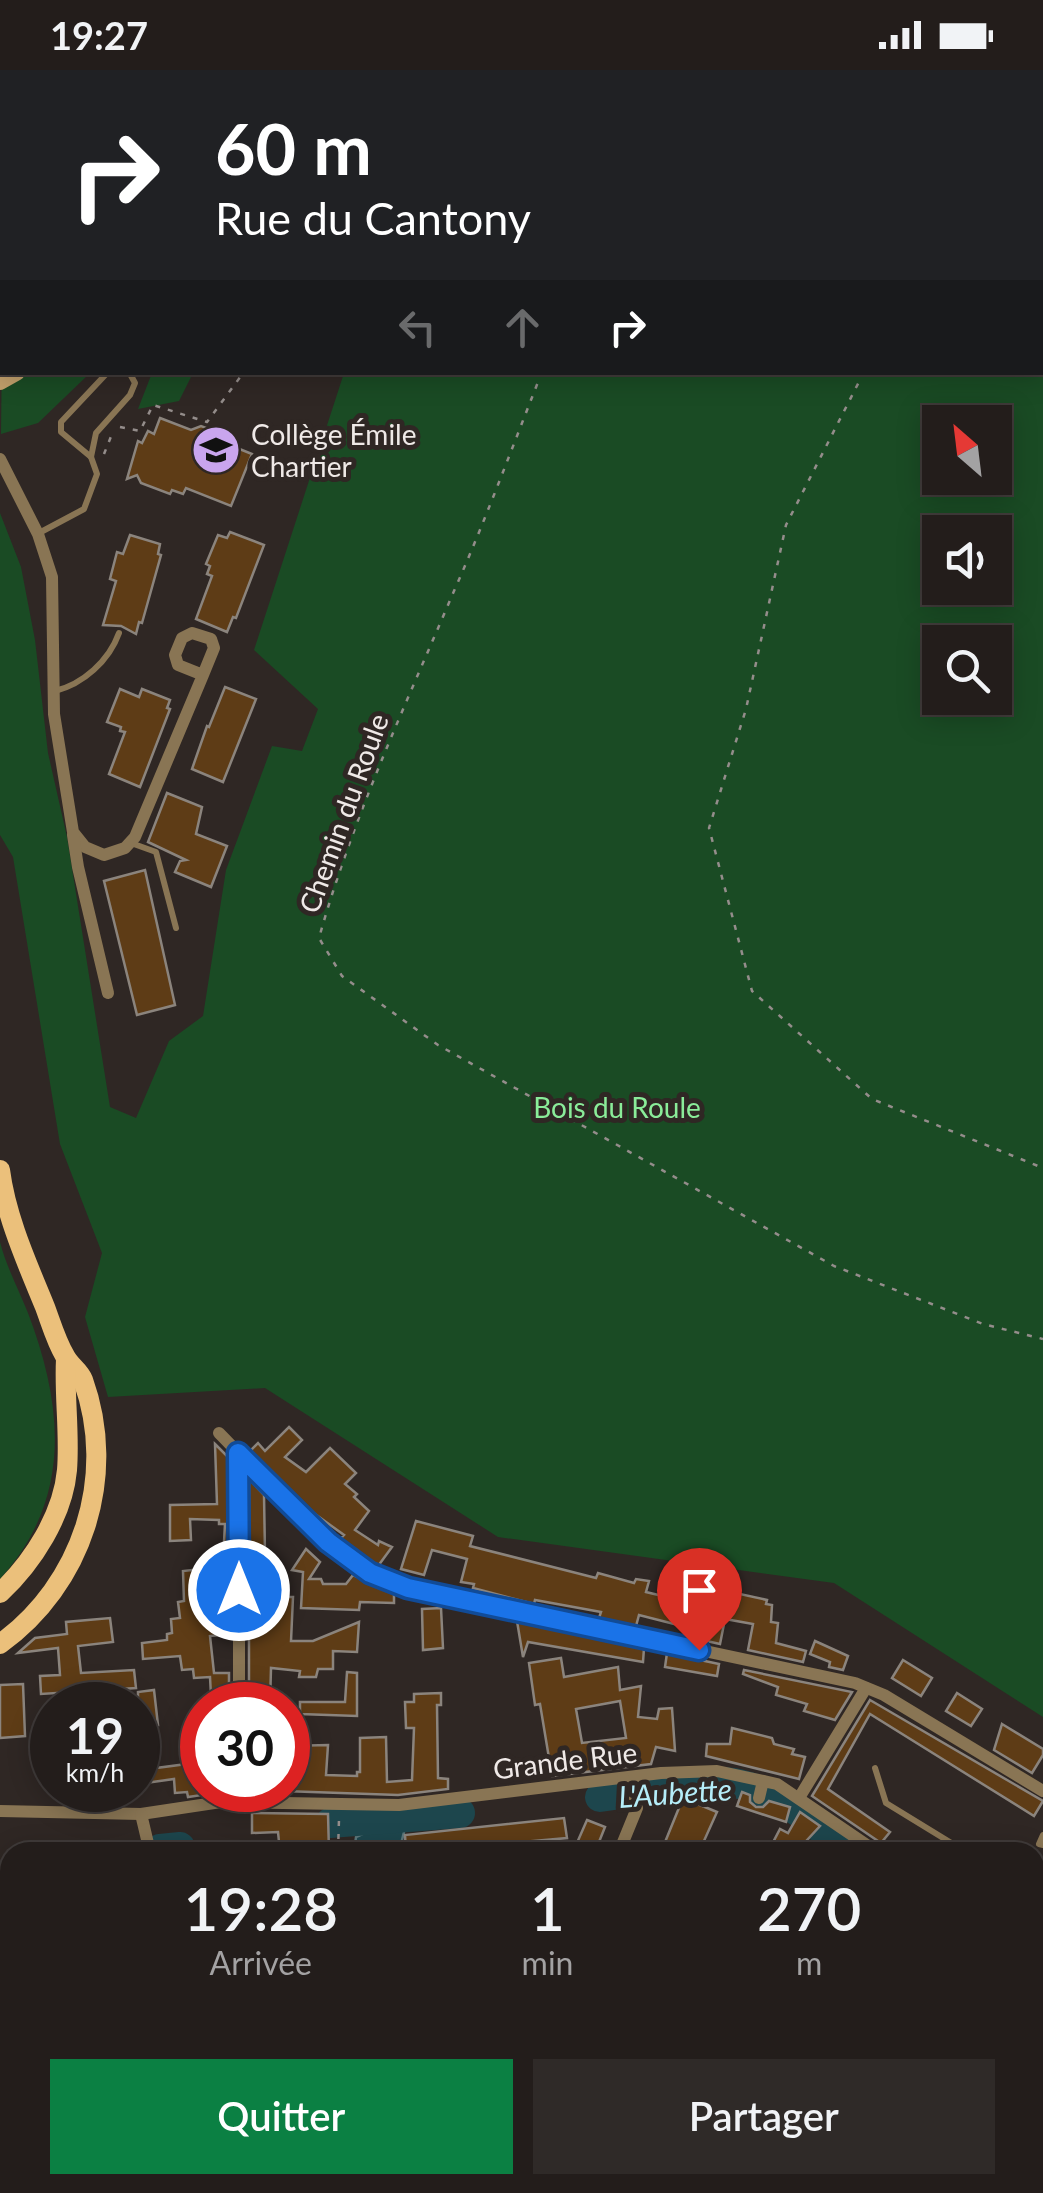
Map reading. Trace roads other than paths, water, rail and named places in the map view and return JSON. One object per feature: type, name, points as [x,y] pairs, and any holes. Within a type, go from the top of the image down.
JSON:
[{"type":"main road","points":[[0,1170],[19,1245],[66,1359],[80,1374],[93,1431],[96,1476],[88,1522],[68,1570],[40,1611],[0,1644]]},
{"type":"main road","points":[[0,1593],[40,1544],[67,1473],[66,1359]]},
{"type":"street","points":[[0,459],[38,534],[52,578],[54,691],[73,832],[108,993]]},
{"type":"street","points":[[73,832],[85,847],[104,855],[118,852],[135,838],[203,675]]},
{"type":"street","points":[[219,1433],[328,1542],[370,1573],[408,1588],[866,1688],[1043,1791]]},
{"type":"street","points":[[238,1453],[239,1682]]},
{"type":"street","points":[[799,1798],[866,1688]]},
{"type":"street","name":"Grande Rue","points":[[310,1802],[400,1805],[717,1772],[777,1784],[863,1842]]},
{"type":"street","points":[[624,1842],[637,1808],[626,1781]]},
{"type":"street","points":[[759,1798],[763,1781]]},
{"type":"street","name":"Grande Rue","points":[[0,1812],[141,1814],[180,1807]]},
{"type":"street","points":[[141,1814],[147,1842]]},
{"type":"lane","points":[[38,534],[84,509],[97,474],[91,458],[61,432],[60,422],[105,375]]},
{"type":"lane","points":[[91,458],[96,432],[130,395],[135,383],[131,375]]},
{"type":"lane","points":[[54,691],[70,687],[107,657],[119,633]]},
{"type":"lane","points":[[130,843],[156,852],[176,928]]},
{"type":"lane","points":[[874,1768],[886,1804],[949,1842]]},
{"type":"water","points":[[405,1828],[402,1842],[355,1842],[356,1837],[369,1831]]},
{"type":"waterway","name":"L'Aubette","points":[[600,1797],[689,1783],[739,1784],[784,1803],[838,1842]]},
{"type":"waterway","name":"L'Aubette","points":[[330,1823],[460,1813]]},
{"type":"place","name":"Collège Émile Chartier","points":[[216,450]]},
{"type":"park label","name":"Bois du Roule","points":[[617,1107]]}]
